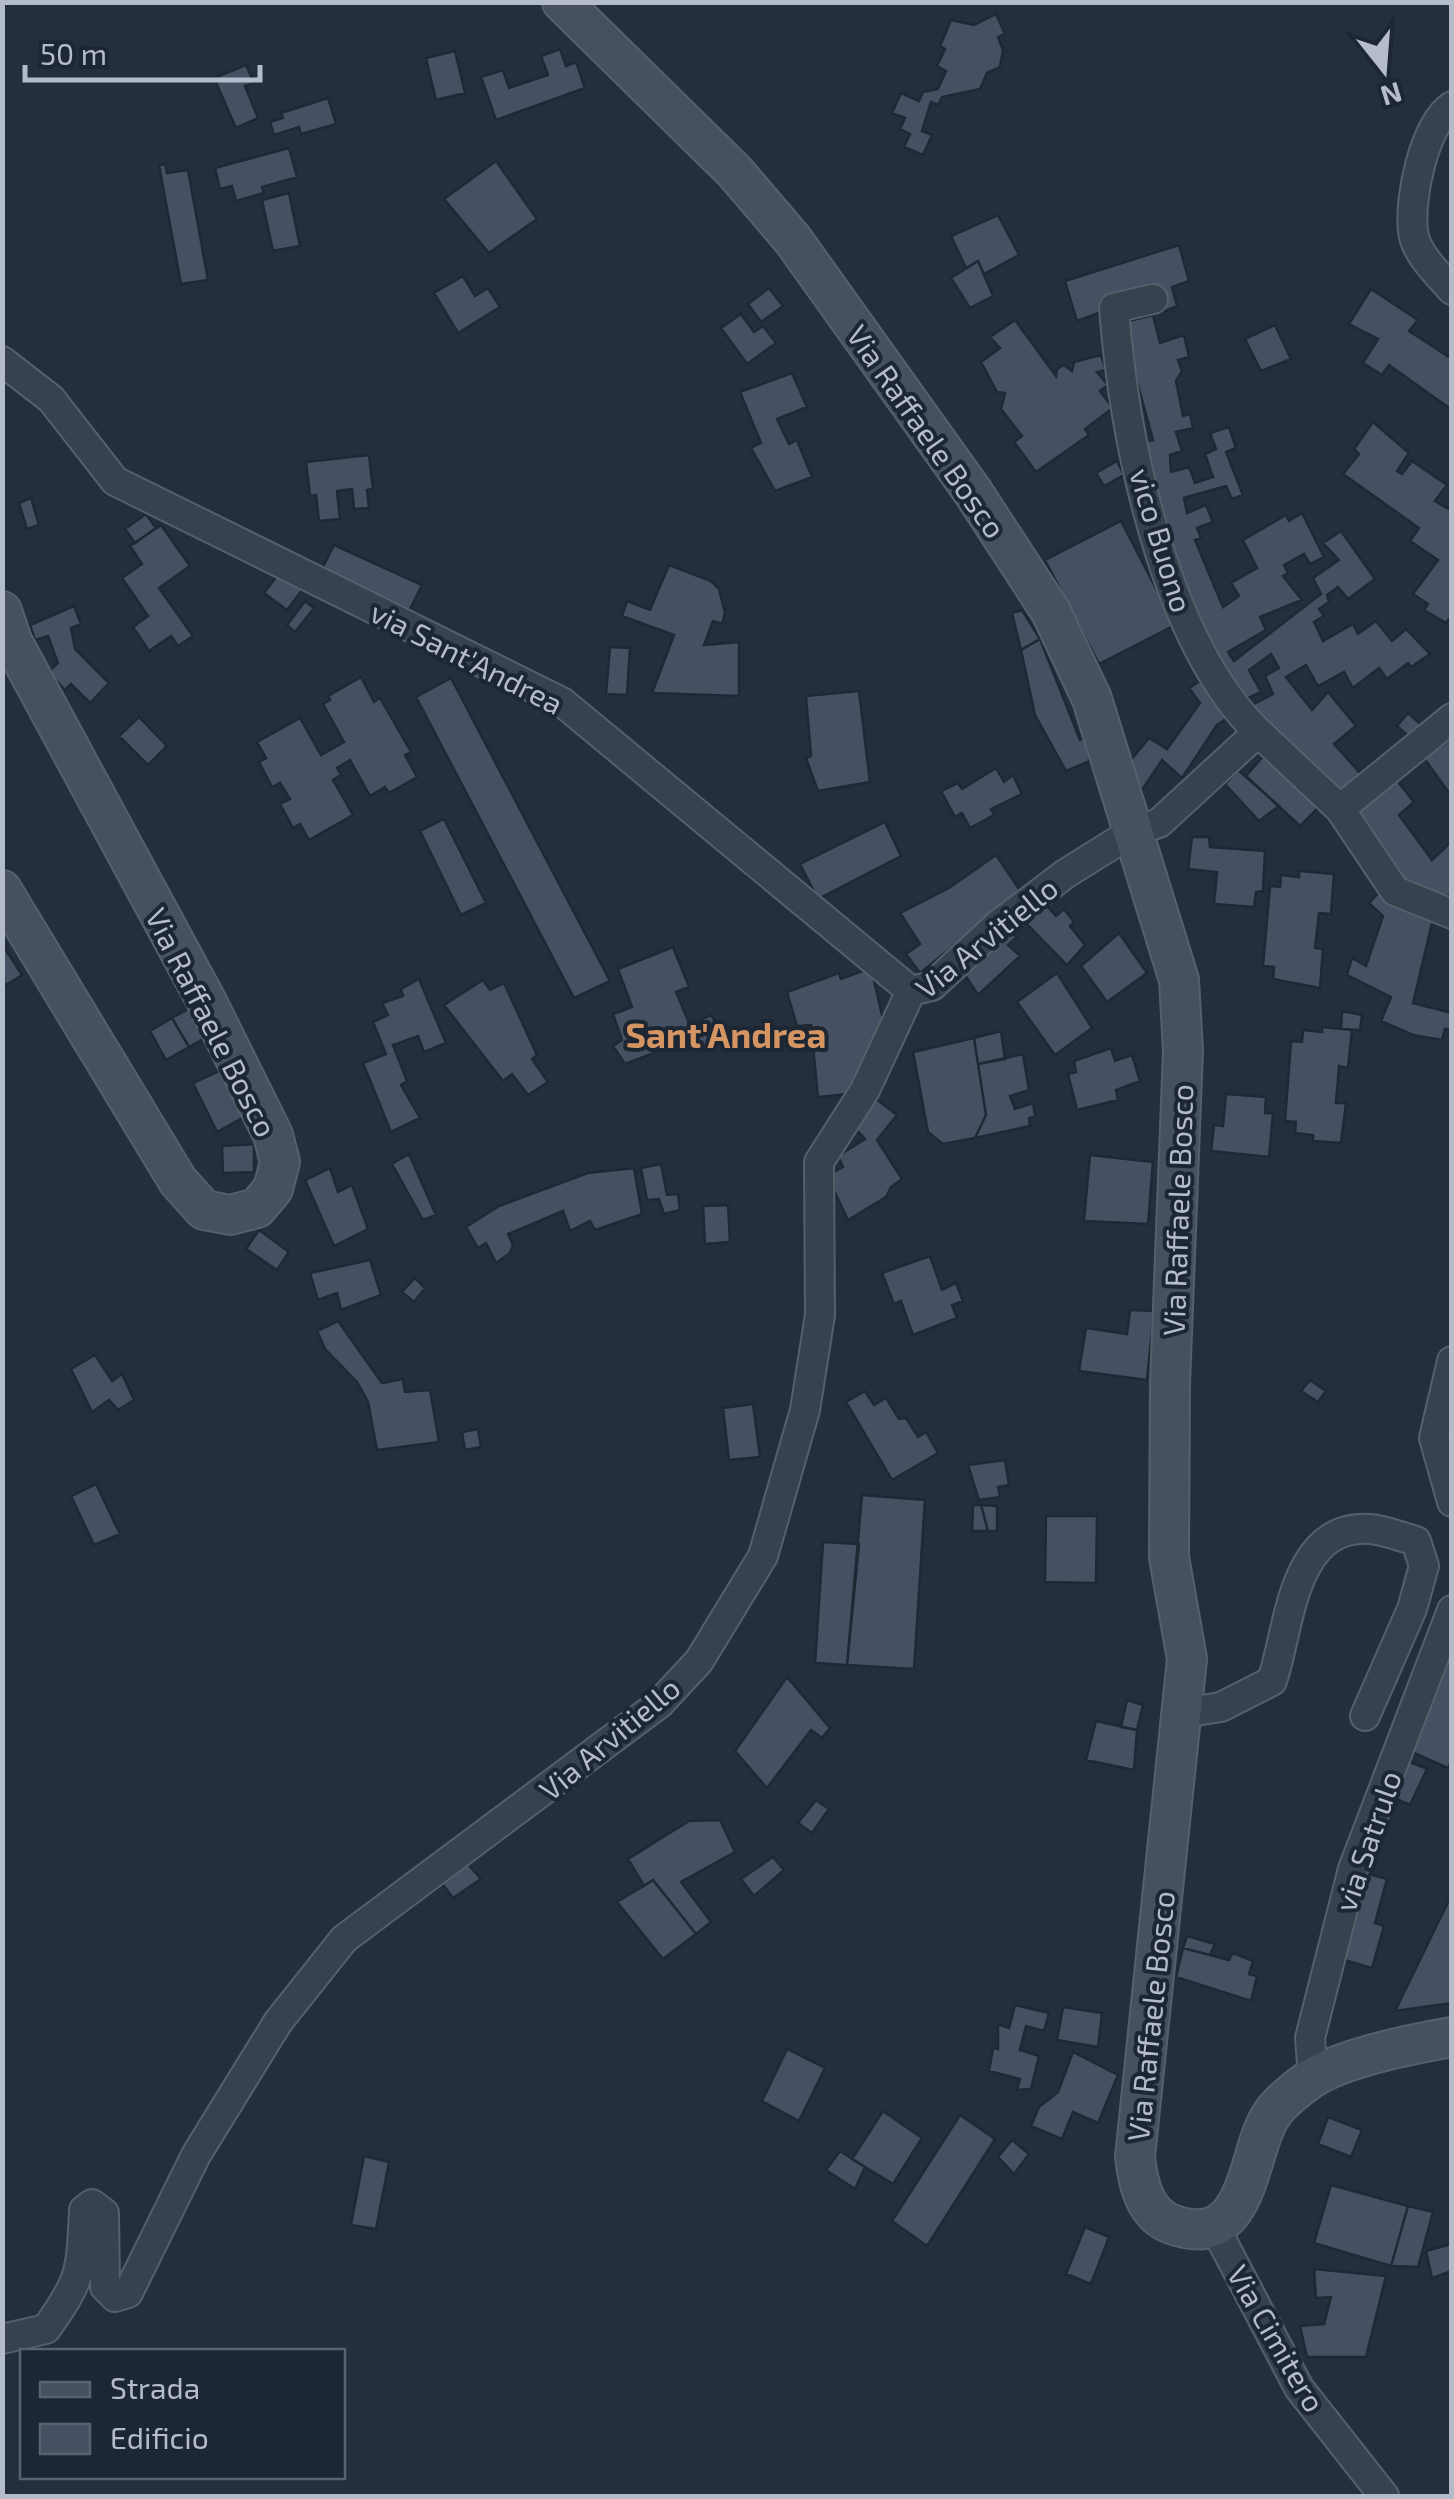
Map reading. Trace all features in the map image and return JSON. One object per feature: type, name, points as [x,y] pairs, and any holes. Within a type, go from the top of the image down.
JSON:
[{"type":"street","name":"Via Raffaele Bosco","points":[[562,2],[646,90],[735,172],[793,240],[973,492],[1050,612],[1092,699],[1179,980],[1183,1051],[1170,1384],[1169,1558],[1187,1659],[1135,2157],[1138,2183],[1152,2211],[1165,2222],[1184,2228],[1213,2224]]},
{"type":"street","points":[[1452,106],[1441,114],[1424,142],[1413,232],[1424,258],[1452,290]]},
{"type":"street","name":"vico Buono","points":[[1152,298],[1114,308],[1145,505],[1193,637],[1240,714],[1258,732]]},
{"type":"street","name":"via Sant'Andrea","points":[[2,361],[51,399],[116,481],[562,702],[911,992]]},
{"type":"street","name":"Via Raffaele Bosco","points":[[2,611],[29,674],[207,1002],[273,1135],[280,1162],[274,1188],[257,1208],[230,1215],[204,1210],[178,1180],[2,890]]},
{"type":"street","points":[[1340,810],[1452,718]]},
{"type":"street","name":"Via Arvitiello","points":[[2,2339],[46,2330],[81,2274],[84,2210],[92,2204],[104,2213],[105,2287],[115,2297],[128,2293],[206,2138],[278,2022],[344,1939],[604,1748],[659,1704],[699,1661],[763,1556],[805,1410],[820,1314],[818,1162],[865,1090],[911,992],[932,986],[1025,904],[1134,831],[1158,823],[1258,732]]},
{"type":"street","points":[[1258,732],[1340,810],[1395,891],[1452,914]]},
{"type":"street","points":[[1452,1361],[1434,1438],[1452,1502]]},
{"type":"street","points":[[1184,1714],[1221,1707],[1272,1680],[1288,1631],[1292,1594],[1307,1563],[1331,1538],[1368,1528],[1416,1541],[1424,1566],[1412,1609],[1365,1716]]},
{"type":"street","name":"via Satrulo","points":[[1313,2078],[1310,2038],[1353,1869],[1452,1610]]},
{"type":"street","points":[[1213,2224],[1231,2212],[1248,2187],[1271,2114],[1313,2078],[1452,2037]]},
{"type":"street","name":"Via Cimitero","points":[[1213,2224],[1300,2388],[1384,2496]]},
{"type":"building","points":[[996,14],[1005,34],[998,37],[1003,50],[1000,67],[987,73],[980,89],[942,97],[938,105],[931,102],[922,131],[932,135],[923,155],[904,147],[910,134],[900,129],[905,118],[892,113],[901,93],[919,101],[923,92],[938,89],[946,71],[937,66],[945,49],[940,46],[951,20],[974,25]]},
{"type":"building","points":[[560,49],[566,66],[576,62],[585,88],[496,120],[481,77],[503,70],[509,88],[548,75],[541,56]]},
{"type":"building","points":[[455,51],[465,93],[436,100],[426,58]]},
{"type":"building","points":[[246,65],[254,83],[245,86],[258,118],[236,128],[214,78]]},
{"type":"building","points":[[328,98],[336,124],[301,134],[299,127],[274,135],[270,122],[283,118],[281,113]]},
{"type":"building","points":[[289,148],[297,177],[262,187],[264,193],[236,201],[232,186],[220,189],[215,168]]},
{"type":"building","points":[[496,161],[537,219],[489,253],[444,199]]},
{"type":"building","points":[[165,164],[167,173],[188,170],[208,280],[181,284],[159,165]]},
{"type":"building","points":[[289,193],[300,246],[273,251],[262,200]]},
{"type":"building","points":[[998,215],[1019,255],[984,274],[978,261],[966,268],[951,236]]},
{"type":"building","points":[[1179,245],[1189,281],[1172,287],[1177,306],[1165,311],[1159,291],[1077,321],[1065,281]]},
{"type":"building","points":[[978,261],[993,296],[970,308],[951,278]]},
{"type":"building","points":[[463,276],[475,296],[488,288],[500,307],[458,333],[434,293]]},
{"type":"building","points":[[769,288],[783,306],[761,322],[748,304]]},
{"type":"building","points":[[1371,289],[1418,320],[1409,331],[1452,359],[1452,410],[1389,365],[1382,375],[1363,363],[1378,339],[1349,324]]},
{"type":"building","points":[[741,314],[754,332],[763,326],[776,343],[747,364],[721,328]]},
{"type":"building","points":[[1153,315],[1160,343],[1184,335],[1189,357],[1178,360],[1182,371],[1176,381],[1183,416],[1190,414],[1193,428],[1176,432],[1182,451],[1170,455],[1171,472],[1189,467],[1195,483],[1213,477],[1205,454],[1216,449],[1210,433],[1229,427],[1236,448],[1226,452],[1243,495],[1232,499],[1226,486],[1184,498],[1187,513],[1206,505],[1213,522],[1197,528],[1201,538],[1195,540],[1223,607],[1239,596],[1231,583],[1257,568],[1243,540],[1286,515],[1289,521],[1302,513],[1324,557],[1310,564],[1304,554],[1284,565],[1288,573],[1283,576],[1302,600],[1260,617],[1266,630],[1228,652],[1234,661],[1321,594],[1313,578],[1339,560],[1323,543],[1341,531],[1375,579],[1348,599],[1338,587],[1327,595],[1329,602],[1319,609],[1324,616],[1314,622],[1323,641],[1353,624],[1358,634],[1376,621],[1392,641],[1406,629],[1430,654],[1411,667],[1408,663],[1387,679],[1379,668],[1353,688],[1344,672],[1318,686],[1306,665],[1286,677],[1312,710],[1328,692],[1356,726],[1334,744],[1369,783],[1340,798],[1242,710],[1273,694],[1265,676],[1279,668],[1271,654],[1249,670],[1261,692],[1238,703],[1197,625],[1151,487],[1143,442],[1153,440],[1121,323]]},
{"type":"building","points":[[1015,320],[1056,376],[1057,369],[1064,365],[1072,371],[1074,362],[1101,355],[1106,370],[1097,372],[1108,385],[1100,391],[1113,408],[1085,429],[1089,435],[1036,472],[1014,442],[1022,436],[1001,409],[1005,393],[997,392],[981,362],[1000,348],[990,337]]},
{"type":"building","points":[[1275,325],[1291,359],[1261,371],[1245,339]]},
{"type":"building","points":[[792,373],[807,407],[777,419],[789,444],[797,440],[812,477],[775,491],[751,448],[761,443],[740,392]]},
{"type":"building","points":[[1373,422],[1409,453],[1397,471],[1402,474],[1412,461],[1447,485],[1435,501],[1452,511],[1452,615],[1446,623],[1424,610],[1428,604],[1413,594],[1438,560],[1410,541],[1419,528],[1343,474],[1359,454],[1354,449]]},
{"type":"building","points":[[369,455],[373,489],[367,490],[369,508],[354,509],[352,489],[337,491],[340,519],[319,521],[316,495],[310,496],[306,462]]},
{"type":"building","points":[[1117,461],[1124,475],[1104,486],[1096,473]]},
{"type":"building","points":[[31,498],[39,525],[27,529],[19,503]]},
{"type":"building","points":[[146,514],[156,528],[135,543],[125,529]]},
{"type":"building","points":[[1121,521],[1175,625],[1099,664],[1045,560]]},
{"type":"building","points":[[161,525],[190,566],[159,588],[193,636],[178,646],[171,636],[149,651],[133,627],[148,616],[122,578],[142,564],[130,546]]},
{"type":"building","points":[[334,545],[422,585],[409,611],[320,573]]},
{"type":"building","points":[[669,565],[711,581],[719,589],[725,613],[722,624],[713,621],[704,645],[739,642],[739,696],[652,693],[674,635],[622,616],[627,601],[650,610]]},
{"type":"building","points":[[283,568],[306,585],[287,610],[264,593]]},
{"type":"building","points":[[305,601],[314,608],[295,632],[287,625]]},
{"type":"building","points":[[74,606],[81,624],[71,628],[75,649],[109,683],[90,703],[71,684],[65,690],[48,672],[58,663],[48,636],[35,640],[30,625]]},
{"type":"building","points":[[1022,610],[1040,639],[1021,650],[1012,613]]},
{"type":"building","points":[[1040,639],[1080,740],[1085,737],[1090,761],[1066,771],[1035,715],[1021,650]]},
{"type":"building","points":[[610,647],[630,648],[627,695],[606,694]]},
{"type":"building","points":[[1210,675],[1234,714],[1217,725],[1182,778],[1162,760],[1142,790],[1121,772],[1149,738],[1167,749],[1200,703],[1189,688]]},
{"type":"building","points":[[361,677],[374,702],[380,698],[411,752],[405,755],[417,777],[389,793],[385,787],[370,796],[350,760],[337,768],[341,775],[333,780],[353,815],[309,840],[300,824],[293,828],[280,804],[290,799],[280,783],[272,787],[259,762],[266,758],[257,742],[300,718],[321,755],[344,742],[323,704],[330,700],[328,696]]},
{"type":"building","points":[[451,678],[610,981],[574,998],[416,697]]},
{"type":"building","points":[[859,691],[870,782],[818,791],[806,758],[811,756],[806,696]]},
{"type":"building","points":[[1408,713],[1424,727],[1412,740],[1397,726]]},
{"type":"building","points":[[139,717],[167,746],[148,765],[119,736]]},
{"type":"building","points":[[1452,738],[1452,797],[1424,758]]},
{"type":"building","points":[[1266,753],[1322,804],[1300,826],[1246,776]]},
{"type":"building","points":[[996,768],[1004,782],[1013,775],[1022,794],[991,809],[994,815],[970,828],[962,813],[955,817],[941,791],[958,783],[962,789]]},
{"type":"building","points":[[1238,770],[1279,806],[1259,821],[1225,784]]},
{"type":"building","points":[[1395,778],[1414,802],[1399,815],[1432,860],[1452,841],[1452,894],[1429,901],[1405,887],[1365,833],[1372,830],[1358,811]]},
{"type":"building","points":[[444,819],[486,903],[461,915],[420,831]]},
{"type":"building","points":[[885,822],[901,856],[818,899],[800,864]]},
{"type":"building","points":[[1192,837],[1209,837],[1210,847],[1265,851],[1263,891],[1256,892],[1254,907],[1214,904],[1217,872],[1188,869]]},
{"type":"building","points":[[996,855],[1021,892],[920,973],[906,954],[920,944],[900,913],[949,888]]},
{"type":"building","points":[[1299,871],[1334,874],[1331,914],[1319,913],[1315,948],[1323,949],[1320,988],[1273,979],[1274,967],[1263,966],[1270,886],[1280,887],[1281,875],[1299,877]]},
{"type":"building","points":[[1383,888],[1434,915],[1413,1003],[1452,1013],[1452,1030],[1445,1029],[1442,1040],[1413,1035],[1381,1021],[1391,997],[1347,975],[1352,958],[1366,966],[1383,916],[1369,903]]},
{"type":"building","points":[[1040,898],[1056,916],[1064,909],[1074,922],[1070,926],[1085,945],[1067,965],[1020,917]]},
{"type":"building","points":[[1007,929],[1017,937],[1008,945],[1020,956],[978,995],[963,972]]},
{"type":"building","points":[[1119,933],[1147,973],[1107,1002],[1081,966]]},
{"type":"building","points":[[2,944],[22,975],[6,985],[2,979]]},
{"type":"building","points":[[673,947],[689,987],[676,992],[690,1025],[711,1015],[725,1038],[708,1049],[693,1038],[625,1064],[613,1046],[622,1040],[613,1014],[632,1007],[618,969]]},
{"type":"building","points":[[871,968],[883,1019],[849,1094],[818,1097],[811,1025],[797,1026],[787,992],[839,973],[841,979]]},
{"type":"building","points":[[1057,973],[1092,1028],[1055,1055],[1017,1002]]},
{"type":"building","points":[[419,979],[446,1043],[424,1052],[418,1036],[393,1045],[407,1081],[401,1085],[420,1118],[391,1132],[363,1063],[386,1054],[373,1022],[388,1015],[382,1003],[403,996],[401,989]]},
{"type":"building","points":[[483,980],[490,990],[504,983],[537,1055],[532,1059],[548,1082],[528,1095],[512,1074],[503,1081],[444,1005]]},
{"type":"building","points":[[190,1008],[205,1038],[189,1047],[172,1018]]},
{"type":"building","points":[[1342,1011],[1362,1015],[1360,1030],[1341,1029]]},
{"type":"building","points":[[172,1018],[189,1047],[166,1060],[150,1031]]},
{"type":"building","points":[[1322,1027],[1352,1030],[1348,1068],[1339,1066],[1336,1103],[1346,1103],[1341,1143],[1313,1141],[1313,1135],[1295,1133],[1296,1122],[1285,1121],[1291,1041],[1302,1042],[1303,1030],[1322,1032]]},
{"type":"building","points":[[1001,1031],[1005,1059],[978,1064],[974,1038]]},
{"type":"building","points":[[974,1038],[986,1115],[975,1138],[943,1144],[928,1132],[913,1052]]},
{"type":"building","points":[[1111,1048],[1115,1061],[1132,1055],[1140,1081],[1116,1090],[1118,1100],[1077,1110],[1068,1074],[1076,1072],[1074,1061]]},
{"type":"building","points":[[1023,1054],[1029,1090],[1010,1096],[1015,1109],[1033,1103],[1035,1116],[1029,1118],[1030,1126],[975,1138],[986,1115],[978,1064]]},
{"type":"building","points":[[221,1070],[244,1117],[217,1132],[193,1083]]},
{"type":"building","points":[[1226,1094],[1266,1097],[1265,1113],[1273,1113],[1269,1157],[1211,1151],[1214,1125],[1223,1126]]},
{"type":"building","points":[[871,1095],[897,1115],[877,1140],[902,1179],[886,1197],[848,1220],[827,1176],[843,1167],[838,1156],[865,1139],[850,1123]]},
{"type":"building","points":[[254,1144],[254,1172],[223,1173],[222,1146]]},
{"type":"building","points":[[409,1154],[436,1215],[423,1220],[392,1164]]},
{"type":"building","points":[[1090,1155],[1153,1162],[1148,1224],[1084,1221]]},
{"type":"building","points":[[661,1164],[667,1195],[678,1194],[680,1210],[664,1214],[659,1199],[647,1200],[641,1168]]},
{"type":"building","points":[[330,1168],[338,1192],[352,1185],[368,1229],[334,1246],[305,1180]]},
{"type":"building","points":[[634,1168],[642,1214],[595,1230],[590,1221],[570,1231],[563,1211],[508,1234],[513,1245],[510,1253],[496,1263],[486,1243],[478,1248],[466,1227],[499,1206],[588,1173]]},
{"type":"building","points":[[728,1205],[730,1242],[705,1244],[703,1206]]},
{"type":"building","points":[[259,1230],[289,1252],[277,1270],[246,1249]]},
{"type":"building","points":[[930,1256],[942,1290],[956,1283],[963,1301],[952,1305],[957,1318],[913,1335],[901,1301],[894,1304],[882,1273]]},
{"type":"building","points":[[370,1260],[381,1295],[341,1310],[337,1293],[318,1300],[310,1273]]},
{"type":"building","points":[[415,1278],[425,1288],[414,1302],[402,1292]]},
{"type":"building","points":[[1130,1310],[1154,1311],[1147,1380],[1079,1371],[1086,1328],[1127,1334]]},
{"type":"building","points":[[338,1321],[382,1383],[403,1379],[405,1392],[430,1390],[439,1442],[377,1450],[368,1402],[357,1382],[325,1349],[317,1331]]},
{"type":"building","points":[[95,1355],[112,1381],[122,1374],[134,1400],[118,1410],[109,1400],[92,1412],[71,1369]]},
{"type":"building","points":[[1310,1380],[1326,1391],[1318,1402],[1301,1391]]},
{"type":"building","points":[[865,1391],[874,1405],[886,1398],[899,1419],[906,1418],[918,1437],[926,1432],[938,1453],[892,1480],[846,1402]]},
{"type":"building","points":[[753,1404],[760,1457],[729,1460],[723,1408]]},
{"type":"building","points":[[478,1429],[481,1447],[465,1450],[462,1432]]},
{"type":"building","points":[[1005,1460],[1009,1485],[998,1487],[1000,1497],[979,1500],[968,1465]]},
{"type":"building","points":[[96,1484],[120,1534],[94,1545],[71,1496]]},
{"type":"building","points":[[862,1495],[925,1500],[914,1669],[847,1665]]},
{"type":"building","points":[[973,1505],[981,1505],[988,1531],[972,1531]]},
{"type":"building","points":[[981,1505],[997,1506],[997,1531],[988,1531]]},
{"type":"building","points":[[1046,1516],[1097,1516],[1096,1583],[1045,1582]]},
{"type":"building","points":[[823,1542],[859,1544],[847,1665],[815,1663]]},
{"type":"building","points":[[1452,1625],[1452,1760],[1448,1768],[1407,1750]]},
{"type":"building","points":[[787,1677],[830,1728],[822,1738],[811,1730],[767,1788],[735,1751]]},
{"type":"building","points":[[1127,1700],[1143,1705],[1137,1730],[1121,1727]]},
{"type":"building","points":[[1096,1721],[1137,1730],[1134,1770],[1086,1760]]},
{"type":"building","points":[[1403,1759],[1427,1769],[1410,1805],[1387,1795]]},
{"type":"building","points":[[816,1800],[829,1809],[812,1833],[798,1823]]},
{"type":"building","points":[[720,1820],[735,1852],[681,1882],[711,1922],[696,1934],[653,1880],[644,1886],[628,1859],[689,1821]]},
{"type":"building","points":[[773,1857],[784,1870],[754,1896],[741,1879]]},
{"type":"building","points":[[467,1863],[481,1879],[453,1898],[438,1878]]},
{"type":"building","points":[[1358,1871],[1387,1879],[1375,1923],[1384,1926],[1372,1968],[1334,1957]]},
{"type":"building","points":[[653,1880],[696,1934],[663,1959],[617,1902]]},
{"type":"building","points":[[1452,1894],[1452,2003],[1395,2011]]},
{"type":"building","points":[[1187,1936],[1215,1944],[1210,1955],[1183,1948]]},
{"type":"building","points":[[1183,1948],[1229,1960],[1233,1953],[1253,1961],[1249,1974],[1257,1976],[1251,2001],[1176,1977]]},
{"type":"building","points":[[1015,2005],[1049,2013],[1044,2031],[1026,2026],[1020,2050],[1039,2056],[1031,2089],[1017,2090],[1020,2079],[989,2071],[993,2048],[998,2049],[998,2024],[1009,2028]]},
{"type":"building","points":[[1063,2007],[1102,2013],[1098,2047],[1057,2040]]},
{"type":"building","points":[[787,2049],[825,2068],[799,2121],[762,2101]]},
{"type":"building","points":[[1073,2052],[1118,2075],[1098,2123],[1073,2112],[1062,2139],[1031,2126],[1039,2107],[1058,2092]]},
{"type":"building","points":[[883,2111],[922,2138],[893,2184],[852,2159]]},
{"type":"building","points":[[960,2115],[995,2139],[927,2246],[892,2221]]},
{"type":"building","points":[[1328,2117],[1362,2130],[1351,2157],[1318,2144]]},
{"type":"building","points":[[1012,2140],[1029,2154],[1014,2174],[998,2157]]},
{"type":"building","points":[[840,2151],[865,2167],[855,2189],[826,2170]]},
{"type":"building","points":[[364,2156],[389,2162],[376,2229],[351,2225]]},
{"type":"building","points":[[1331,2185],[1408,2206],[1391,2266],[1314,2243]]},
{"type":"building","points":[[1408,2206],[1433,2212],[1418,2267],[1391,2266]]},
{"type":"building","points":[[1085,2227],[1109,2237],[1091,2284],[1066,2274]]},
{"type":"building","points":[[1452,2244],[1452,2271],[1432,2278],[1426,2251]]},
{"type":"building","points":[[1314,2269],[1386,2276],[1366,2357],[1307,2357],[1300,2326],[1324,2324],[1331,2297],[1316,2298]]},
{"type":"district","name":"Sant'Andrea","points":[[726,1034]]}]
